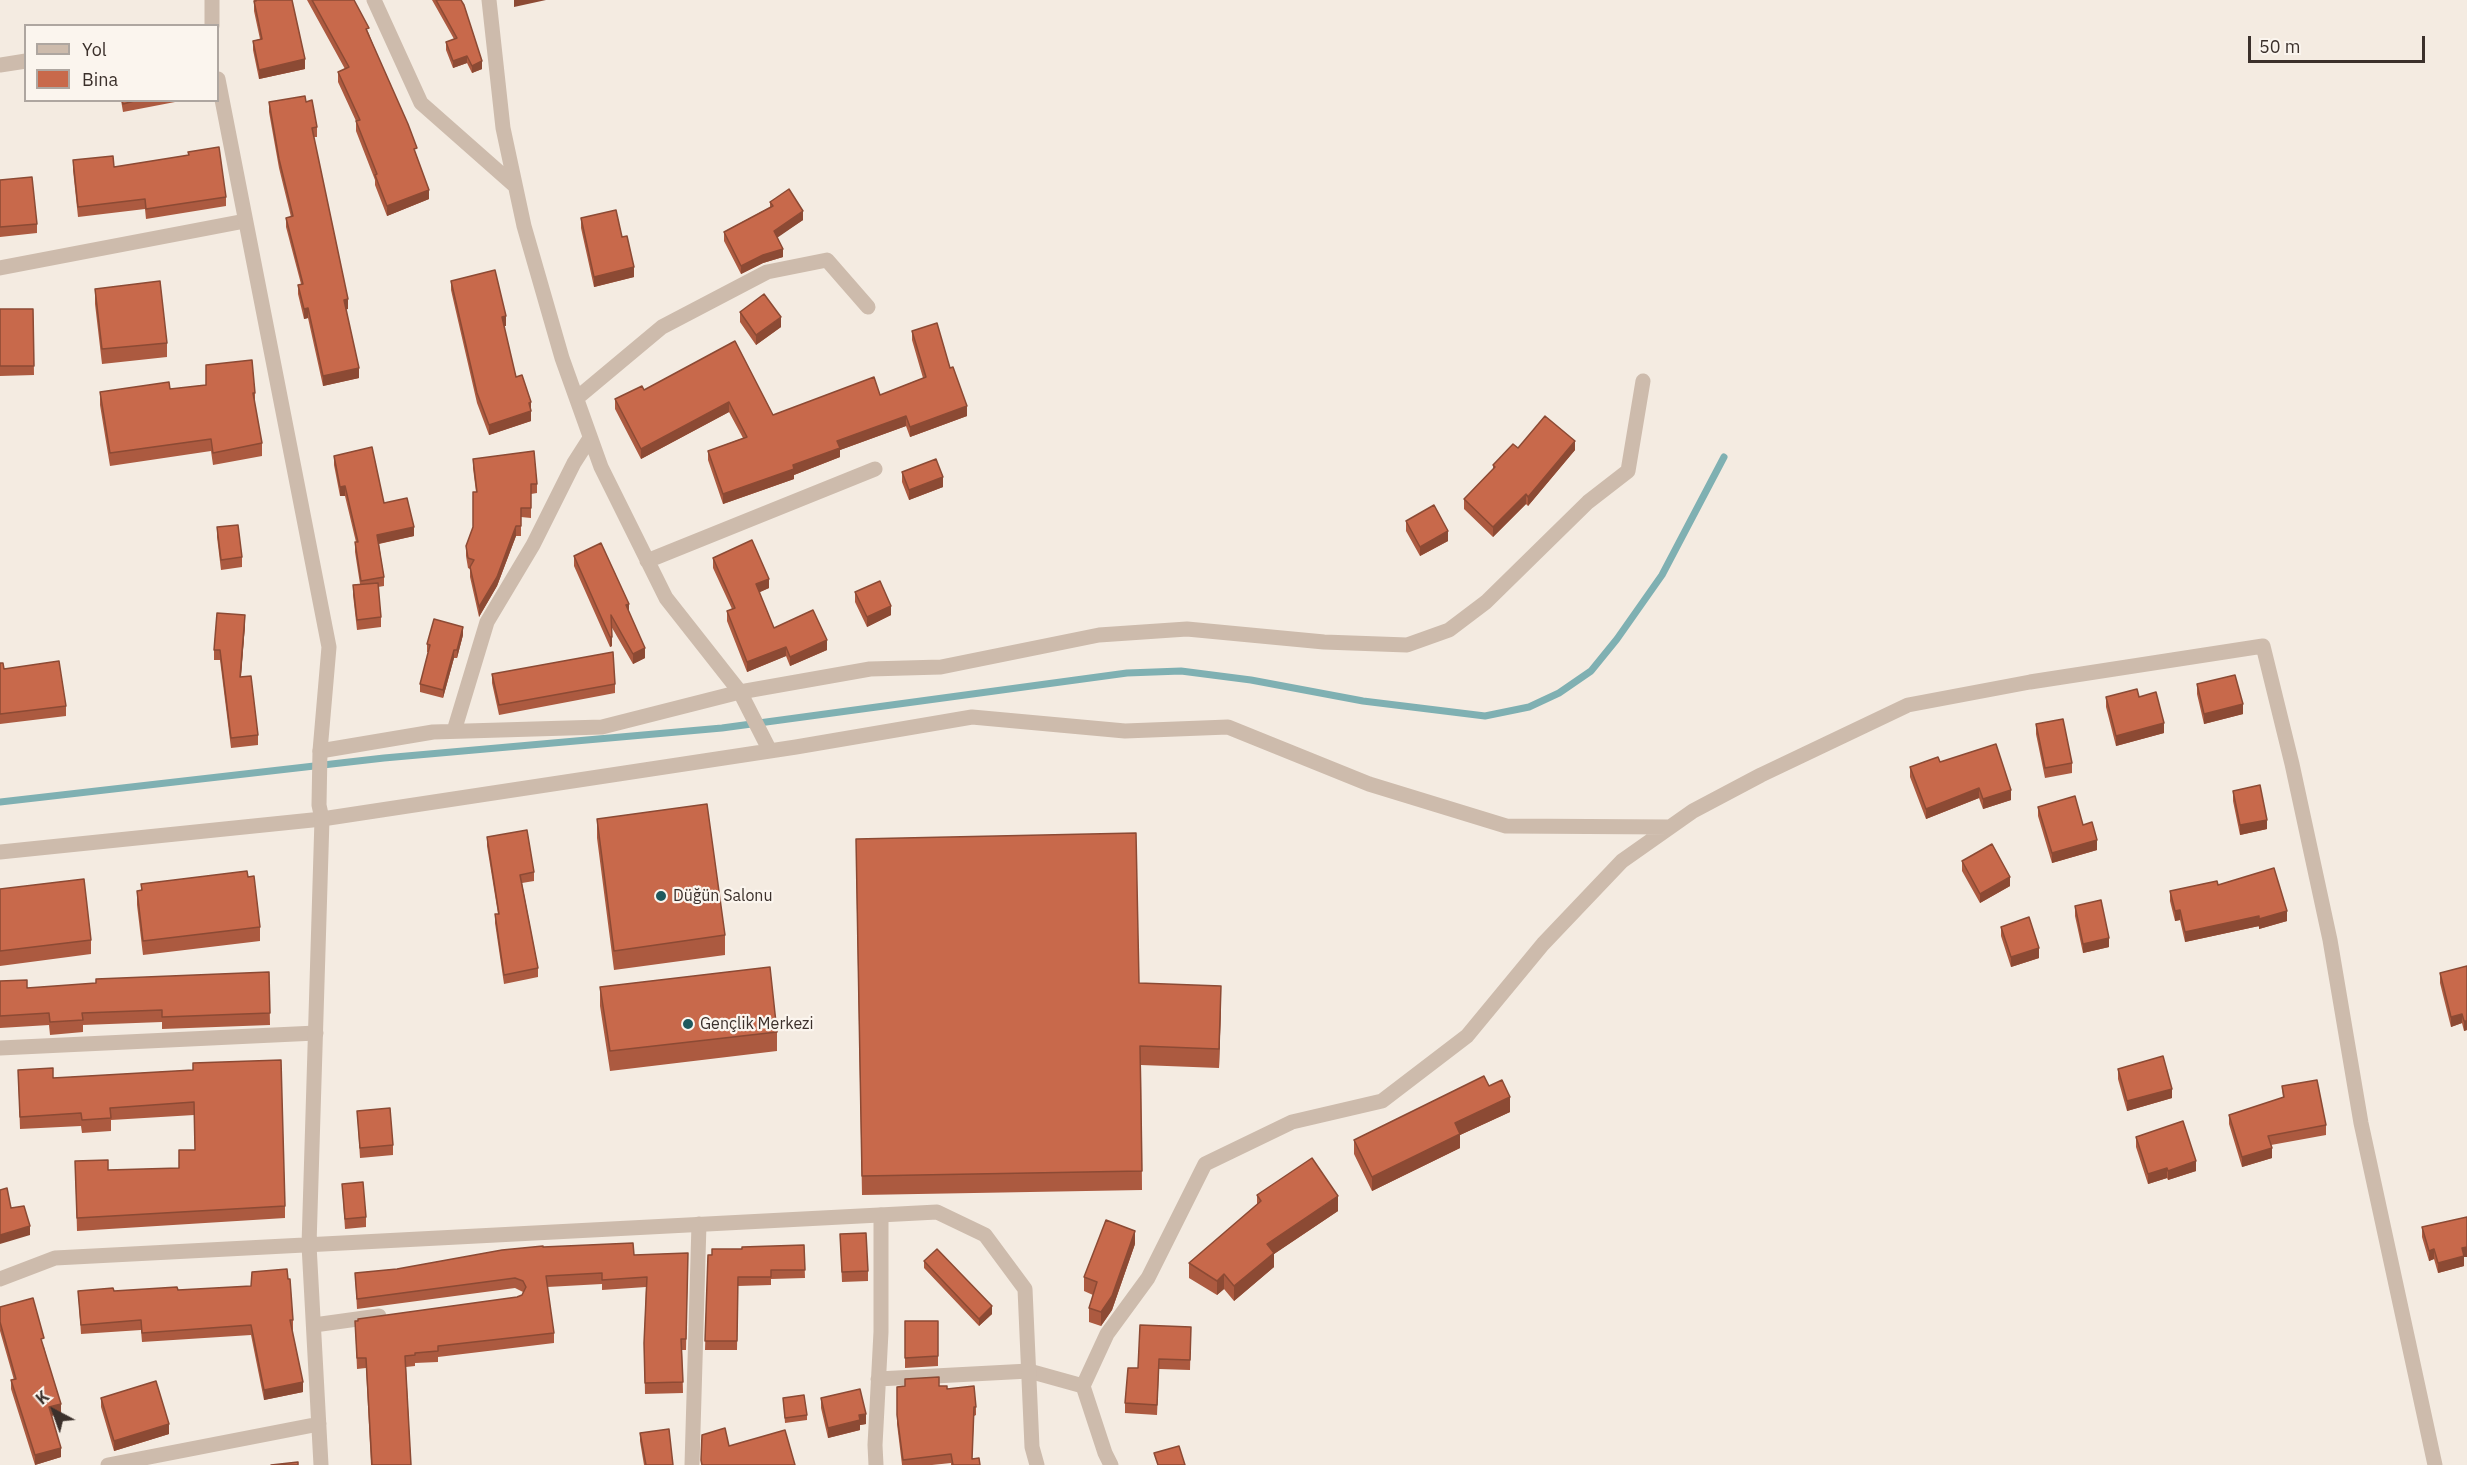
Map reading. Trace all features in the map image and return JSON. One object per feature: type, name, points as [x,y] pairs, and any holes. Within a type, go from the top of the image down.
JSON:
[{"type":"street","points":[[212,0],[212,24]]},
{"type":"street","points":[[374,0],[421,103],[515,186]]},
{"type":"street","points":[[489,0],[503,128],[524,226],[590,438],[601,467],[666,598],[743,698],[770,751]]},
{"type":"street","points":[[0,65],[24,61]]},
{"type":"street","points":[[219,84],[329,647],[320,751],[321,812],[309,1245],[321,1465]]},
{"type":"street","points":[[0,268],[245,221]]},
{"type":"street","points":[[577,398],[662,327],[767,272],[827,260],[868,307]]},
{"type":"street","points":[[320,751],[433,732],[602,727],[870,669],[941,667],[1099,635],[1187,629],[1324,642],[1407,645],[1449,630],[1486,602],[1588,502],[1628,471],[1643,381]]},
{"type":"street","points":[[454,731],[487,622],[533,545],[574,463],[590,438]]},
{"type":"street","points":[[647,561],[875,469]]},
{"type":"street","points":[[1111,1465],[1083,1386],[1107,1335],[1148,1278],[1205,1164],[1292,1122],[1382,1101],[1467,1036],[1543,944],[1622,861],[1693,811],[1761,775],[1908,705],[2030,682],[2263,646],[2292,764],[2330,940],[2361,1123],[2435,1465]]},
{"type":"street","points":[[0,852],[321,812],[770,751],[972,717],[1125,730],[1228,727],[1369,784],[1506,826],[1670,827]]},
{"type":"street","points":[[0,1048],[316,1033]]},
{"type":"street","points":[[0,1279],[56,1258],[937,1212],[985,1235],[1025,1289],[1032,1447],[1037,1465]]},
{"type":"street","points":[[876,1465],[882,1215]]},
{"type":"street","points":[[692,1465],[699,1224]]},
{"type":"street","points":[[314,1325],[392,1314]]},
{"type":"street","points":[[878,1379],[1029,1371],[1083,1386]]},
{"type":"street","points":[[108,1465],[319,1424]]},
{"type":"building","points":[[292,0],[305,59],[259,70],[253,41],[262,39],[254,1]]},
{"type":"building","points":[[312,0],[354,0],[369,28],[366,29],[408,124],[417,148],[414,149],[429,190],[387,206],[356,121],[360,120],[338,72],[349,67]]},
{"type":"building","points":[[436,0],[461,0],[482,61],[472,66],[467,56],[453,61],[446,42],[457,38]]},
{"type":"building","points":[[305,96],[306,102],[312,100],[317,127],[312,128],[348,299],[344,300],[359,368],[323,376],[308,308],[304,309],[298,285],[303,284],[286,218],[293,216],[279,159],[269,102]]},
{"type":"building","points":[[219,147],[226,197],[146,209],[145,199],[78,207],[73,160],[113,156],[114,167],[189,155],[188,152]]},
{"type":"building","points":[[32,177],[37,224],[0,227],[0,180]]},
{"type":"building","points":[[789,189],[803,211],[774,231],[783,249],[763,255],[741,266],[724,232],[773,206],[770,202]]},
{"type":"building","points":[[616,210],[622,237],[627,236],[634,267],[594,277],[581,218]]},
{"type":"building","points":[[495,270],[506,316],[502,317],[516,377],[522,375],[531,402],[529,403],[531,411],[489,425],[477,393],[451,281]]},
{"type":"building","points":[[160,281],[167,343],[102,349],[95,289]]},
{"type":"building","points":[[764,294],[781,317],[756,335],[740,312]]},
{"type":"building","points":[[0,309],[33,309],[34,366],[0,366]]},
{"type":"building","points":[[937,323],[950,368],[953,367],[967,406],[910,427],[906,416],[837,441],[840,448],[793,465],[794,469],[723,494],[708,451],[747,437],[729,402],[641,449],[615,399],[642,386],[644,390],[735,341],[773,415],[874,377],[880,395],[926,377],[912,331]]},
{"type":"building","points":[[252,360],[255,393],[253,393],[262,443],[213,453],[211,439],[110,453],[100,392],[169,382],[170,389],[206,385],[206,365]]},
{"type":"building","points":[[1545,416],[1575,441],[1528,497],[1526,494],[1493,527],[1464,499],[1495,467],[1493,465],[1513,444],[1518,448]]},
{"type":"building","points":[[372,447],[384,503],[407,498],[414,527],[377,535],[384,577],[361,581],[355,542],[358,542],[345,486],[340,487],[334,456]]},
{"type":"building","points":[[534,451],[537,484],[531,484],[531,508],[521,508],[521,526],[516,526],[497,577],[479,607],[470,567],[474,560],[468,558],[466,546],[473,527],[473,492],[477,492],[473,459]]},
{"type":"building","points":[[936,459],[943,477],[909,490],[902,472]]},
{"type":"building","points":[[1434,505],[1448,531],[1420,547],[1406,521]]},
{"type":"building","points":[[238,525],[242,557],[221,560],[217,527]]},
{"type":"building","points":[[752,540],[769,579],[756,584],[774,628],[813,610],[827,640],[790,657],[786,647],[747,662],[727,611],[735,608],[713,558]]},
{"type":"building","points":[[601,543],[629,604],[626,605],[645,648],[633,654],[611,615],[612,637],[610,637],[574,556]]},
{"type":"building","points":[[880,581],[891,606],[867,617],[855,592]]},
{"type":"building","points":[[378,583],[381,617],[357,620],[353,585]]},
{"type":"building","points":[[217,613],[245,615],[240,677],[251,676],[258,735],[231,738],[220,650],[214,650]]},
{"type":"building","points":[[434,619],[463,627],[443,690],[420,684]]},
{"type":"building","points":[[613,652],[615,684],[499,705],[492,674]]},
{"type":"building","points":[[59,661],[66,706],[0,714],[0,663],[3,663],[4,669]]},
{"type":"building","points":[[2235,675],[2243,704],[2204,714],[2197,684]]},
{"type":"building","points":[[2137,689],[2139,697],[2156,692],[2164,723],[2116,736],[2106,697]]},
{"type":"building","points":[[2063,719],[2072,763],[2045,768],[2036,724]]},
{"type":"building","points":[[1996,744],[2011,790],[1983,799],[1979,788],[1926,809],[1910,767],[1938,757],[1940,762]]},
{"type":"building","points":[[2260,785],[2267,820],[2240,825],[2233,791]]},
{"type":"building","points":[[2075,796],[2083,825],[2092,822],[2097,840],[2052,853],[2038,807]]},
{"type":"building","name":"Düğün Salonu","points":[[707,804],[725,935],[614,951],[597,819]]},
{"type":"building","points":[[527,830],[534,872],[520,875],[538,968],[504,975],[495,914],[499,914],[487,837]]},
{"type":"building","points":[[1136,833],[1139,983],[1221,986],[1219,1049],[1140,1046],[1142,1171],[862,1176],[856,839]]},
{"type":"building","points":[[1992,844],[2010,877],[1980,894],[1962,861]]},
{"type":"building","points":[[2274,868],[2287,911],[2259,919],[2259,916],[2185,932],[2180,910],[2175,911],[2170,891],[2217,881],[2218,885]]},
{"type":"building","points":[[247,871],[248,877],[254,876],[260,927],[143,941],[137,891],[142,890],[141,884]]},
{"type":"building","points":[[84,879],[91,940],[0,951],[0,889]]},
{"type":"building","points":[[2101,900],[2109,938],[2083,944],[2075,906]]},
{"type":"building","points":[[2029,917],[2039,948],[2011,957],[2001,927]]},
{"type":"building","points":[[2467,966],[2467,1021],[2464,1021],[2462,1014],[2451,1017],[2440,973]]},
{"type":"building","name":"Gençlik Merkezi","points":[[770,967],[777,1032],[610,1051],[600,987]]},
{"type":"building","points":[[269,972],[270,1013],[162,1017],[162,1010],[82,1013],[83,1020],[50,1022],[49,1013],[0,1016],[0,981],[27,980],[27,988],[96,983],[96,979]]},
{"type":"building","points":[[2163,1056],[2172,1089],[2127,1101],[2118,1069]]},
{"type":"building","points":[[281,1060],[285,1206],[77,1218],[75,1161],[108,1160],[108,1170],[179,1168],[179,1150],[195,1150],[194,1102],[110,1108],[111,1118],[82,1120],[81,1113],[20,1117],[18,1070],[53,1068],[53,1078],[193,1070],[193,1063]]},
{"type":"building","points":[[1484,1076],[1489,1086],[1502,1080],[1510,1097],[1455,1123],[1460,1134],[1372,1177],[1354,1140]]},
{"type":"building","points":[[2317,1080],[2326,1125],[2268,1136],[2272,1148],[2242,1157],[2229,1115],[2284,1097],[2282,1086]]},
{"type":"building","points":[[390,1108],[393,1145],[360,1148],[357,1111]]},
{"type":"building","points":[[2183,1121],[2196,1161],[2168,1171],[2167,1168],[2148,1174],[2136,1137]]},
{"type":"building","points":[[1312,1158],[1338,1196],[1267,1244],[1274,1253],[1234,1286],[1224,1274],[1217,1281],[1189,1263],[1261,1201],[1257,1195]]},
{"type":"building","points":[[363,1182],[366,1217],[345,1219],[342,1184]]},
{"type":"building","points":[[7,1188],[11,1208],[24,1206],[30,1226],[0,1235],[0,1190]]},
{"type":"building","points":[[2467,1217],[2467,1247],[2462,1248],[2464,1256],[2438,1263],[2434,1249],[2429,1251],[2422,1227]]},
{"type":"building","points":[[1106,1220],[1135,1231],[1112,1296],[1101,1312],[1089,1308],[1097,1282],[1084,1277]]},
{"type":"building","points":[[866,1233],[868,1271],[842,1272],[840,1234]]},
{"type":"building","points":[[633,1243],[634,1255],[688,1253],[686,1339],[681,1339],[683,1382],[645,1383],[647,1277],[602,1280],[602,1273],[546,1276],[554,1333],[438,1346],[438,1351],[405,1356],[411,1465],[372,1465],[366,1358],[357,1358],[355,1321],[517,1297],[522,1295],[526,1287],[523,1281],[515,1278],[357,1299],[355,1273],[397,1269],[502,1250],[543,1246]]},
{"type":"building","points":[[804,1245],[805,1270],[771,1270],[771,1277],[738,1277],[737,1341],[705,1341],[708,1255],[712,1255],[712,1249]]},
{"type":"building","points":[[937,1249],[992,1306],[979,1319],[924,1261]]},
{"type":"building","points":[[287,1269],[288,1279],[290,1279],[293,1320],[290,1320],[303,1382],[264,1390],[251,1325],[142,1333],[141,1320],[81,1325],[78,1291],[113,1288],[114,1291],[251,1286],[252,1272]]},
{"type":"building","points":[[33,1298],[44,1338],[41,1339],[61,1404],[49,1407],[61,1448],[35,1455],[11,1380],[16,1379],[0,1322],[0,1307]]},
{"type":"building","points":[[905,1321],[938,1321],[938,1356],[905,1358]]},
{"type":"building","points":[[1140,1325],[1191,1327],[1190,1360],[1159,1359],[1157,1405],[1125,1403],[1128,1368],[1138,1368]]},
{"type":"building","points":[[939,1377],[939,1386],[947,1386],[947,1389],[974,1386],[976,1407],[974,1407],[972,1459],[979,1458],[980,1465],[953,1465],[951,1454],[903,1460],[897,1415],[897,1387],[905,1386],[905,1379]]},
{"type":"building","points":[[156,1381],[169,1424],[114,1441],[101,1398]]},
{"type":"building","points":[[860,1389],[866,1414],[859,1415],[860,1420],[828,1428],[821,1398]]},
{"type":"building","points":[[804,1395],[807,1415],[785,1418],[783,1398]]},
{"type":"building","points":[[725,1428],[729,1446],[785,1430],[795,1465],[702,1465],[702,1435]]},
{"type":"building","points":[[669,1429],[673,1465],[646,1465],[640,1433]]},
{"type":"building","points":[[1179,1446],[1185,1465],[1158,1465],[1154,1453]]},
{"type":"building","points":[[298,1462],[298,1465],[271,1465]]},
{"type":"waterway","points":[[0,802],[384,758],[722,728],[1127,673],[1181,671],[1251,680],[1363,701],[1485,716],[1529,707],[1559,693],[1591,671],[1617,639],[1662,575],[1724,457]]},
{"type":"place","name":"Düğün Salonu","points":[[661,896]]},
{"type":"place","name":"Gençlik Merkezi","points":[[688,1024]]}]
